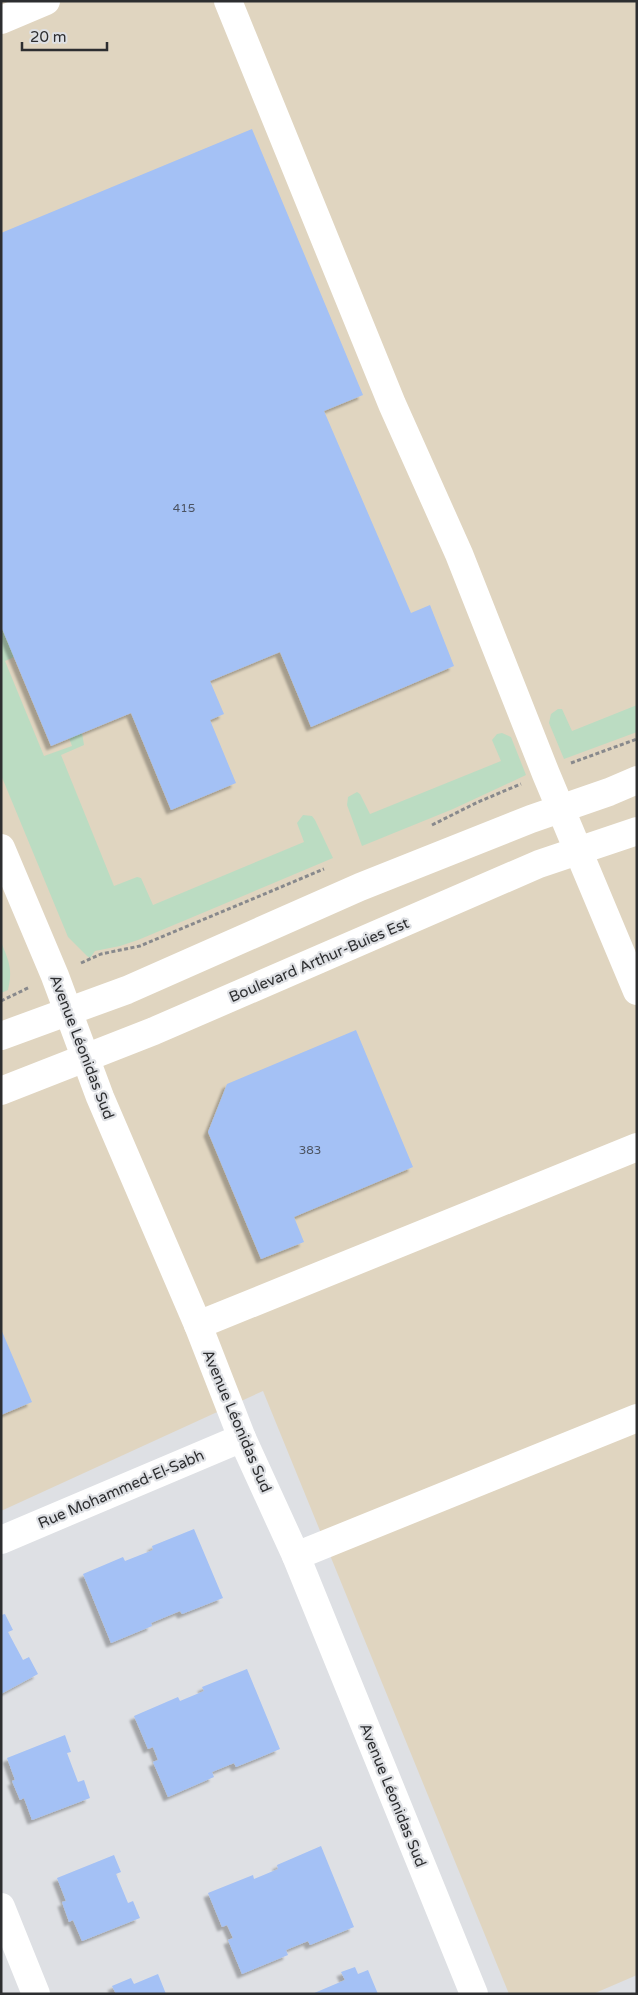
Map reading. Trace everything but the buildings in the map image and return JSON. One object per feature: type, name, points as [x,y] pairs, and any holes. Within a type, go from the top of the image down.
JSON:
[{"type":"street","points":[[1,20],[46,1]]},
{"type":"street","points":[[228,1],[392,404],[459,554],[546,774],[637,991]]},
{"type":"street","points":[[1,1036],[127,990],[360,887],[560,808],[609,792],[637,780]]},
{"type":"street","name":"Boulevard Arthur-Buies Est","points":[[1,1092],[154,1031],[539,864],[637,831]]},
{"type":"street","name":"Avenue Léonidas Sud","points":[[1,848],[198,1326],[242,1438],[296,1556],[474,1994]]},
{"type":"street","points":[[198,1326],[637,1147]]},
{"type":"street","points":[[296,1556],[637,1418]]},
{"type":"street","name":"Rue Mohammed-El-Sabh","points":[[1,1540],[242,1438]]},
{"type":"street","points":[[3,1915],[36,1994]]},
{"type":"path","points":[[426,828],[478,802],[637,739]]},
{"type":"path","points":[[1,1001],[101,954],[140,946],[326,868]]},
{"type":"shaded area","points":[[1,1],[637,1],[637,1975],[593,1994],[509,1994],[263,1391],[1,1511]]},
{"type":"green space","points":[[1,626],[14,657],[5,661],[44,756],[72,746],[69,738],[82,733],[84,745],[61,755],[114,886],[137,877],[141,878],[153,905],[304,842],[297,823],[303,815],[312,816],[315,820],[333,858],[138,940],[95,951],[90,958],[87,956],[68,937],[1,775]]},
{"type":"green space","points":[[637,705],[637,732],[564,759],[549,723],[551,714],[558,709],[562,709],[572,731]]},
{"type":"green space","points":[[502,733],[511,737],[526,775],[453,809],[362,846],[347,805],[348,797],[357,792],[360,794],[370,814],[501,761],[492,740],[497,734]]},
{"type":"green space","points":[[1,942],[8,960],[10,977],[8,990],[1,993]]}]
